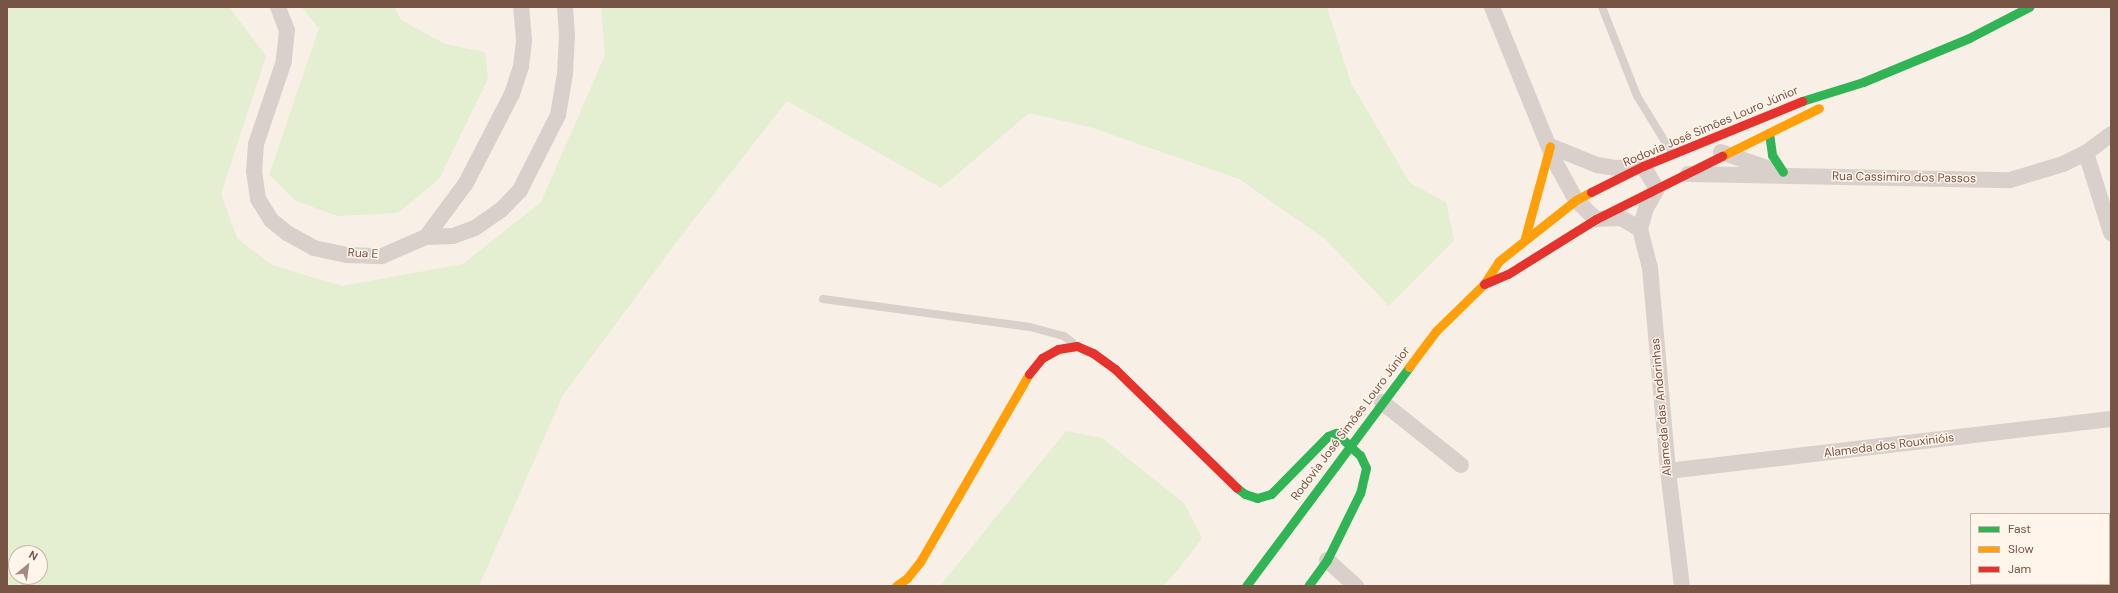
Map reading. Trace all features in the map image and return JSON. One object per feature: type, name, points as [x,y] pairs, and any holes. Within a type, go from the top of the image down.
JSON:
[{"type":"main road","name":"Rodovia José Simões Louro Júnior","points":[[1246,586],[1350,444],[1436,331],[1484,284],[1499,261],[1525,238],[1576,200],[1644,166],[1700,142],[1803,101],[1863,82],[1969,38],[2029,7]]},
{"type":"main road","name":"Rodovia José Simões Louro Júnior","points":[[1484,284],[1508,274],[1596,219],[1656,190],[1724,153],[1816,110],[1863,82]]},
{"type":"main road","points":[[1769,133],[1772,155],[1787,175]]},
{"type":"main road","points":[[1525,238],[1550,146]]},
{"type":"main road","points":[[896,586],[907,578],[920,562],[1026,378],[1042,358],[1058,349],[1077,346],[1094,353],[1115,369],[1222,475],[1245,494],[1258,498],[1271,494],[1328,436],[1336,433],[1350,444],[1360,455],[1366,468],[1360,493],[1327,560],[1308,586]]},
{"type":"street","name":"Rua E","points":[[278,7],[287,30],[284,61],[256,144],[254,171],[258,199],[271,220],[288,233],[314,248],[347,255],[382,256],[426,237]]},
{"type":"street","points":[[426,237],[466,183],[512,94],[521,66],[524,40],[521,7]]},
{"type":"street","points":[[426,237],[453,236],[475,228],[501,210],[520,190],[558,115],[565,74],[567,35],[565,7]]},
{"type":"street","points":[[1492,7],[1564,181],[1576,200],[1596,219],[1621,218],[1640,229],[1646,208],[1656,190],[1644,166],[1615,168],[1597,165],[1550,146]]},
{"type":"street","name":"Rua Cassimiro dos Passos","points":[[1685,174],[2010,180],[2036,174],[2086,153],[2111,134]]},
{"type":"street","points":[[1700,142],[1724,153],[1787,175]]},
{"type":"street","points":[[2086,153],[2111,233]]},
{"type":"street","name":"Alameda das Andorinhas","points":[[1640,229],[1650,268],[1668,471],[1682,586]]},
{"type":"street","points":[[1382,402],[1461,466]]},
{"type":"street","name":"Alameda dos Rouxinióis","points":[[1668,471],[2111,419]]},
{"type":"street","points":[[1327,560],[1356,586]]},
{"type":"lane","points":[[1602,7],[1637,96],[1673,154]]},
{"type":"lane","points":[[823,299],[1030,327],[1064,336],[1077,346]]},
{"type":"green space","points":[[7,7],[229,7],[266,56],[221,194],[237,238],[272,265],[342,286],[463,264],[541,202],[605,55],[601,7],[1327,7],[1351,83],[1410,183],[1446,202],[1454,240],[1389,306],[1325,239],[1239,179],[1093,128],[1029,113],[941,188],[787,101],[678,240],[563,395],[479,586],[7,586]]},
{"type":"green space","points":[[301,7],[394,7],[401,20],[445,44],[485,52],[488,79],[439,179],[398,213],[337,216],[294,200],[269,175],[319,28]]},
{"type":"green space","points":[[1066,431],[1102,438],[1184,503],[1202,538],[1179,569],[1163,586],[940,586]]},
{"type":"traffic: fast","points":[[1802,101],[1863,82],[1969,38],[2029,7]]},
{"type":"traffic: fast","points":[[1769,133],[1772,155],[1783,172]]},
{"type":"traffic: fast","points":[[1246,586],[1409,367]]},
{"type":"traffic: fast","points":[[1237,488],[1245,494],[1257,498],[1271,494],[1328,436],[1336,433],[1360,455],[1366,468],[1360,493],[1327,560],[1308,586]]},
{"type":"traffic: slow","points":[[1722,156],[1819,108]]},
{"type":"traffic: slow","points":[[1525,238],[1550,146]]},
{"type":"traffic: slow","points":[[1409,367],[1436,331],[1484,284],[1499,261],[1576,200],[1591,192]]},
{"type":"traffic: slow","points":[[896,586],[907,578],[920,562],[1029,374]]},
{"type":"traffic: jam","points":[[1591,192],[1643,166],[1802,101]]},
{"type":"traffic: jam","points":[[1484,284],[1508,274],[1596,219],[1722,156]]},
{"type":"traffic: jam","points":[[1029,374],[1042,358],[1058,349],[1077,346],[1093,353],[1115,369],[1237,488]]}]
